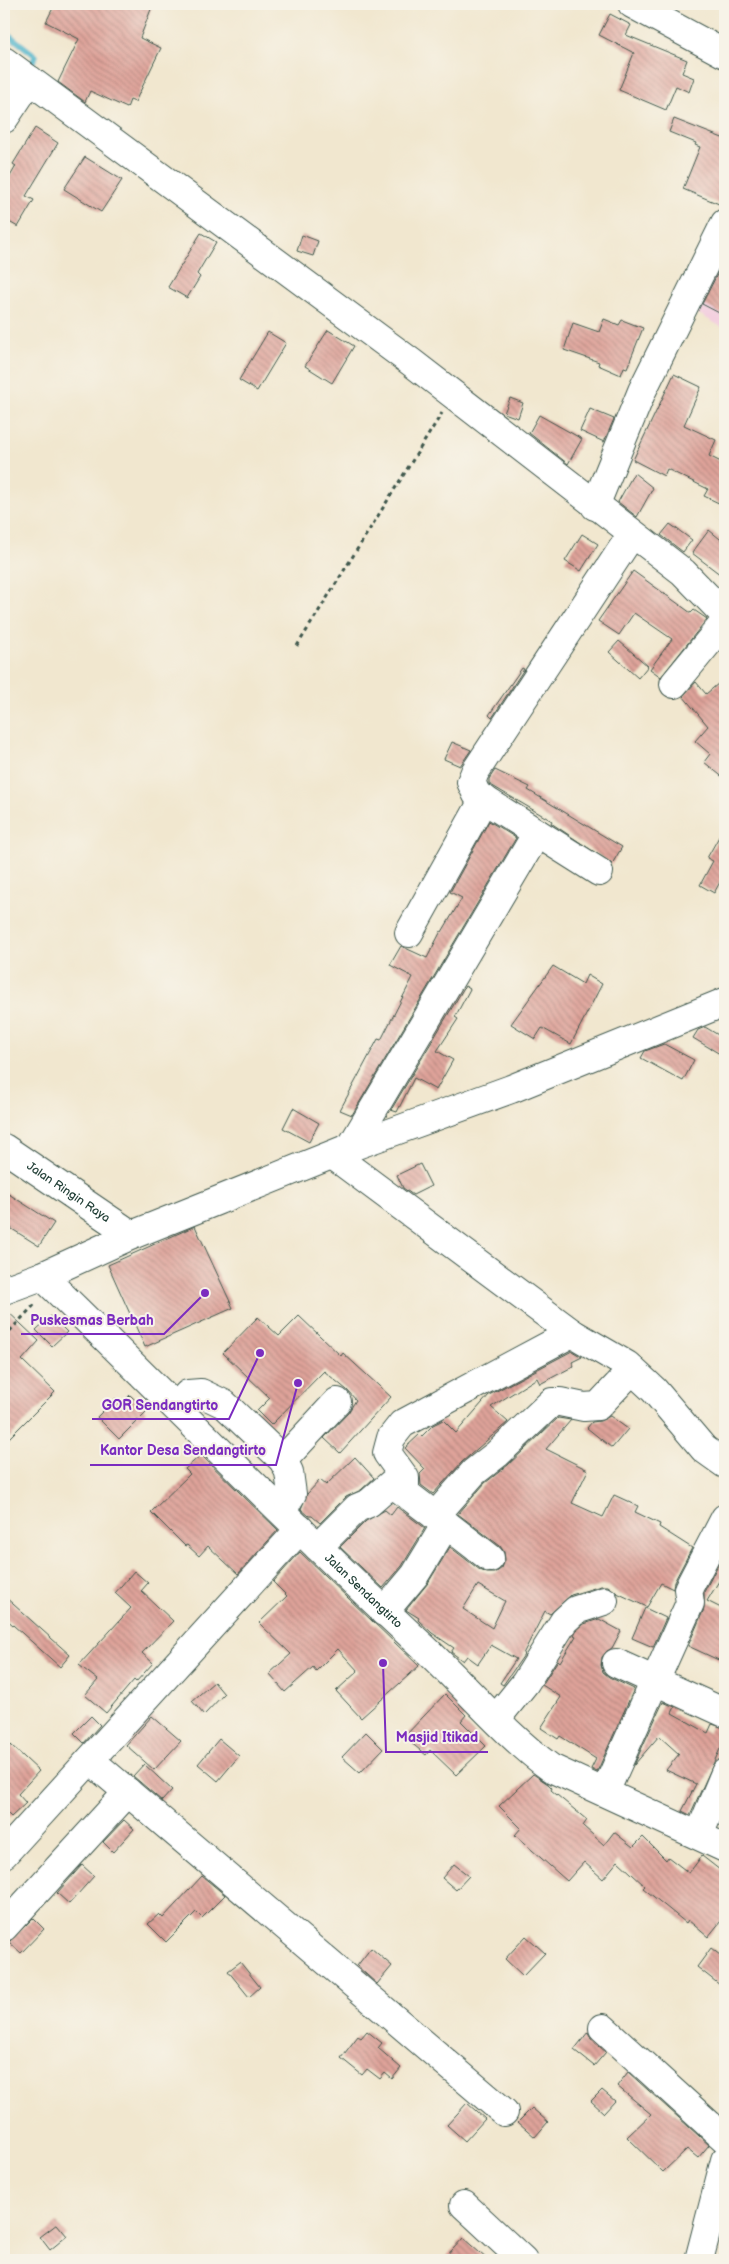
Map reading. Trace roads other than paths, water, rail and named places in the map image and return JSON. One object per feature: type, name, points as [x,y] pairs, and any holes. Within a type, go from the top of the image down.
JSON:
[{"type":"street","points":[[632,4],[725,54]]},
{"type":"street","points":[[4,61],[453,395],[682,572],[724,613],[674,684]]},
{"type":"street","points":[[4,119],[28,79]]},
{"type":"street","points":[[595,506],[642,391],[725,223]]},
{"type":"street","points":[[599,872],[484,799],[473,789],[471,782],[475,772],[632,534]]},
{"type":"street","points":[[410,933],[484,799]]},
{"type":"street","points":[[343,1151],[537,833]]},
{"type":"street","points":[[4,1290],[47,1282],[132,1235],[343,1151],[511,1089],[725,1002]]},
{"type":"street","name":"Jalan Ringin Raya","points":[[4,1148],[132,1235]]},
{"type":"street","points":[[343,1151],[572,1333],[632,1370],[654,1390],[704,1449],[725,1464]]},
{"type":"street","name":"Jalan Sendangtirto","points":[[47,1282],[526,1749],[551,1768],[725,1848]]},
{"type":"street","points":[[402,1489],[405,1485],[405,1478],[388,1453],[390,1438],[402,1424],[572,1333]]},
{"type":"street","points":[[384,1612],[415,1575],[440,1520],[474,1472],[497,1454],[552,1402],[584,1407],[598,1406],[632,1370]]},
{"type":"street","points":[[176,1407],[188,1394],[201,1393],[224,1404],[283,1460],[289,1472],[300,1529]]},
{"type":"street","points":[[283,1460],[337,1402]]},
{"type":"street","points":[[4,1854],[300,1529],[369,1503],[392,1483],[490,1558]]},
{"type":"street","points":[[605,1792],[690,1603],[688,1589],[725,1518]]},
{"type":"street","points":[[496,1719],[525,1683],[564,1621],[576,1610],[604,1600]]},
{"type":"street","points":[[616,1663],[725,1712]]},
{"type":"street","points":[[90,1760],[504,2112]]},
{"type":"street","points":[[698,1835],[725,1773]]},
{"type":"street","points":[[4,1927],[128,1792]]},
{"type":"street","points":[[603,2028],[725,2138]]},
{"type":"street","points":[[699,2260],[721,2194],[725,2160]]},
{"type":"street","points":[[464,2205],[523,2260]]},
{"type":"waterway","points":[[4,31],[36,56],[28,69]]},
{"type":"place","name":"Puskesmas Berbah","points":[[205,1293]]},
{"type":"place","name":"GOR Sendangtirto","points":[[260,1353]]},
{"type":"place","name":"Kantor Desa Sendangtirto","points":[[298,1383]]},
{"type":"place","name":"Masjid Itikad","points":[[383,1663]]}]
